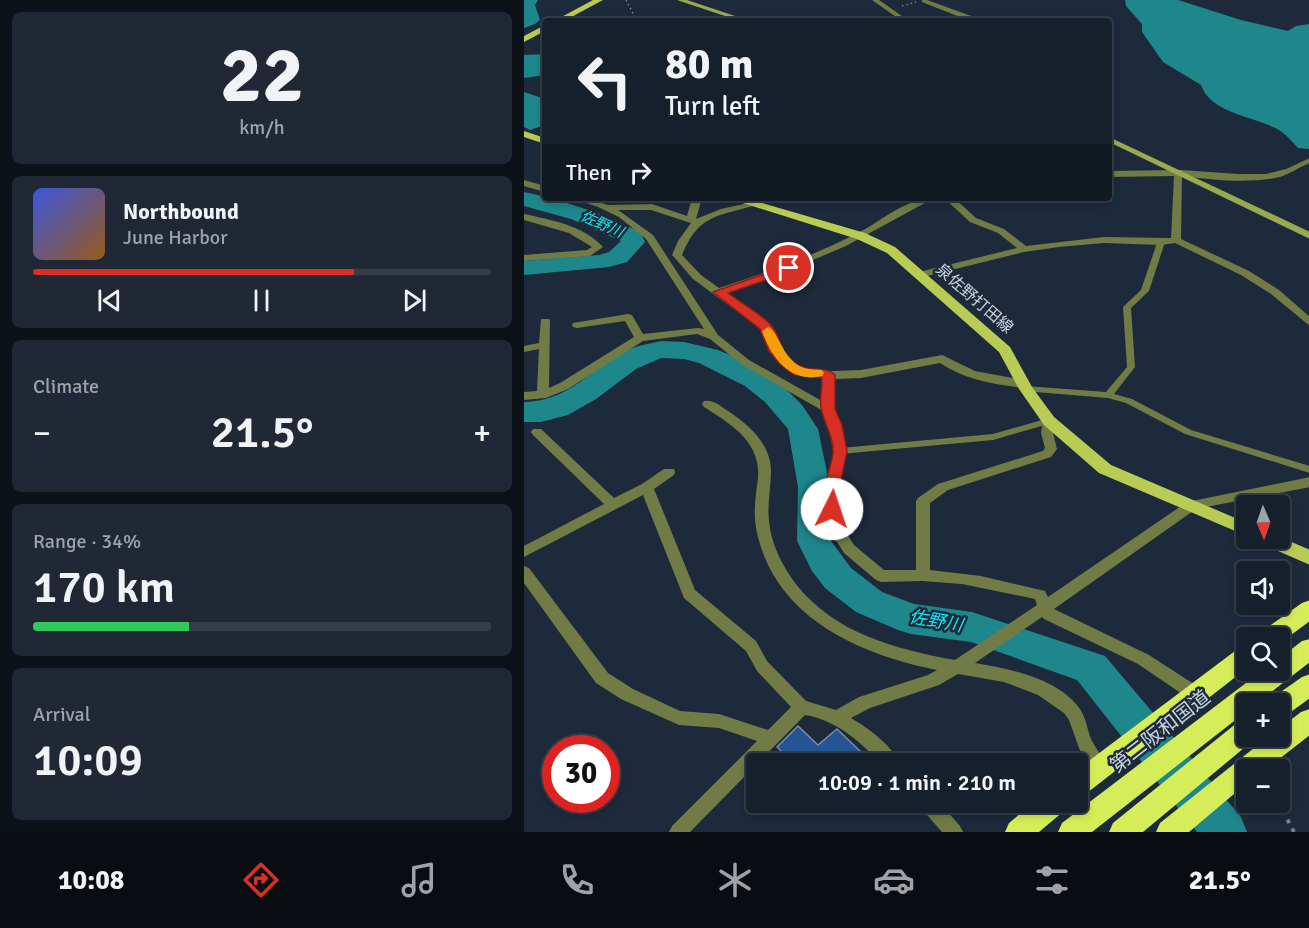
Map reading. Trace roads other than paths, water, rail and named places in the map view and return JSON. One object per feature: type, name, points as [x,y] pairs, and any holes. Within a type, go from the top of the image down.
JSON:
[{"type":"highway","points":[[1285,627],[1310,609]]},
{"type":"highway","name":"第二阪和国道","points":[[1071,832],[1307,650]]},
{"type":"highway","points":[[1088,776],[1236,663]]},
{"type":"highway","points":[[1290,699],[1310,684]]},
{"type":"highway","points":[[1171,830],[1235,777],[1310,720]]},
{"type":"highway","points":[[1122,832],[1236,739]]},
{"type":"highway","points":[[1018,832],[1041,813]]},
{"type":"main road","points":[[564,18],[599,0]]},
{"type":"main road","points":[[524,39],[542,30]]},
{"type":"main road","points":[[524,134],[542,140]]},
{"type":"main road","name":"泉佐野打田線","points":[[742,201],[861,236],[892,250],[1005,350],[1025,387],[1049,421],[1105,469],[1236,525]]},
{"type":"main road","points":[[1290,549],[1310,558]]},
{"type":"street","points":[[680,0],[737,18]]},
{"type":"street","points":[[875,0],[902,18]]},
{"type":"street","points":[[924,1],[972,18]]},
{"type":"street","points":[[1112,140],[1310,236]]},
{"type":"street","points":[[1112,174],[1241,176],[1271,174],[1289,171],[1299,163],[1310,160]]},
{"type":"street","points":[[1176,240],[1181,174]]},
{"type":"street","points":[[524,183],[542,188]]},
{"type":"street","points":[[586,201],[622,215],[650,237],[714,337]]},
{"type":"street","points":[[677,255],[693,221],[696,201]]},
{"type":"street","points":[[719,292],[803,263],[861,236],[920,201]]},
{"type":"street","points":[[952,201],[973,220],[1001,231],[1024,249]]},
{"type":"street","points":[[605,207],[652,207],[693,221],[750,204]]},
{"type":"street","points":[[524,217],[574,231],[588,238],[598,247],[590,253],[524,258]]},
{"type":"street","points":[[919,275],[1024,249],[1104,240],[1161,242],[1176,240],[1245,273],[1275,292],[1310,323]]},
{"type":"street","points":[[664,257],[677,255]]},
{"type":"street","points":[[677,255],[697,277],[766,327],[776,351],[798,371],[829,375],[882,371],[942,358],[966,373],[1025,387]]},
{"type":"street","points":[[577,325],[628,317],[640,338]]},
{"type":"street","points":[[543,394],[545,321]]},
{"type":"street","points":[[524,396],[543,394],[564,386],[640,338],[698,331],[714,337],[745,362],[828,409]]},
{"type":"street","points":[[524,349],[544,345]]},
{"type":"street","points":[[829,375],[828,409],[835,425],[840,451],[831,494],[833,524],[849,549],[881,576],[923,574],[962,577],[1040,595],[1049,615],[1096,636],[1177,678],[1186,699]]},
{"type":"street","points":[[708,404],[747,430],[762,454],[765,468],[760,512],[763,531],[778,573],[793,592],[833,625],[881,649],[961,665],[1019,680],[1064,704],[1075,716],[1082,738],[1108,760]]},
{"type":"street","points":[[923,574],[923,501],[943,487],[1047,454],[1051,449],[1047,433],[1049,421]]},
{"type":"street","points":[[537,432],[613,505]]},
{"type":"street","points":[[524,552],[647,487],[669,472]]},
{"type":"street","points":[[837,717],[865,702],[933,680],[961,665],[1192,505],[1310,482]]},
{"type":"street","points":[[647,487],[689,594],[751,646],[762,666],[802,707],[819,709],[837,717],[883,753]]},
{"type":"street","points":[[524,572],[602,678],[627,694],[679,718],[719,721],[770,738]]},
{"type":"street","points":[[678,832],[802,707]]},
{"type":"street","points":[[937,813],[954,832]]},
{"type":"lane","points":[[1108,394],[1131,367],[1127,307],[1145,291],[1161,242]]},
{"type":"lane","points":[[1025,387],[1108,394],[1188,432],[1310,470]]},
{"type":"lane","points":[[840,451],[993,437],[1049,421]]},
{"type":"waterway","name":"佐野川","points":[[524,199],[566,209],[592,219],[632,237],[633,242],[618,257],[600,262],[524,268]]},
{"type":"waterway","name":"佐野川","points":[[524,412],[541,412],[557,408],[572,401],[640,355],[661,350],[684,350],[708,356],[755,379],[775,395],[803,429],[814,487],[814,541],[824,561],[838,578],[869,602],[911,619],[972,627],[1091,668],[1225,832]]}]
